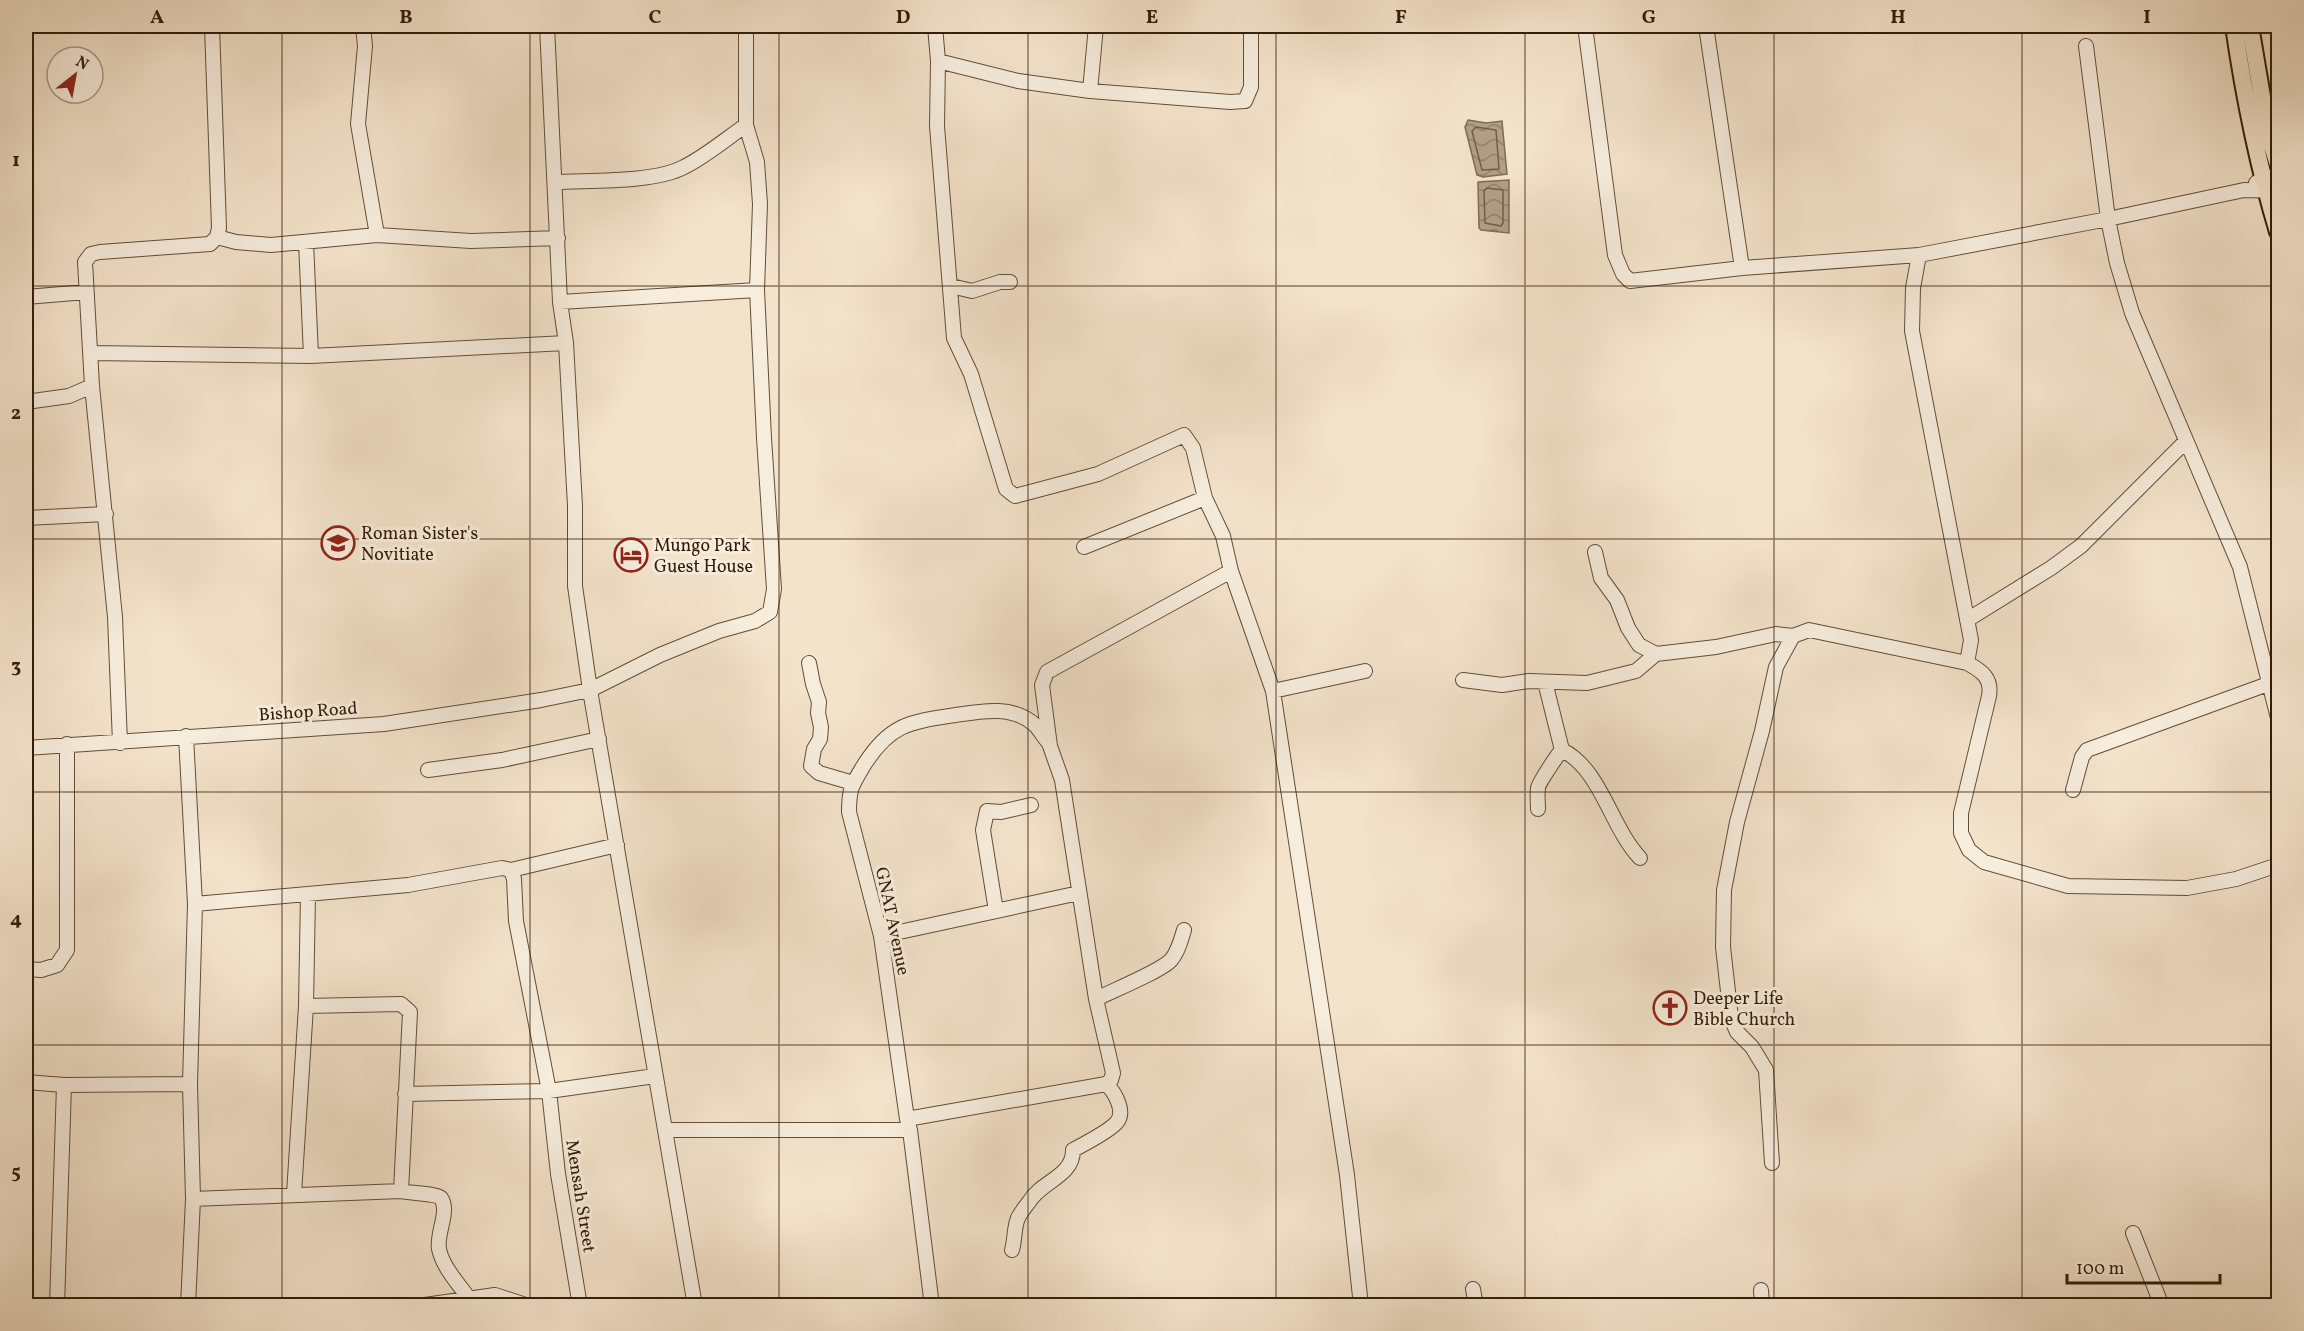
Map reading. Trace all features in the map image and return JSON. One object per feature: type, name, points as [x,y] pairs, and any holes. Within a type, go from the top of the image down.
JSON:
[{"type":"main road","points":[[2234,26],[2247,105],[2272,184],[2278,232]]},
{"type":"main road","points":[[2250,26],[2268,132],[2278,165]]},
{"type":"main road","points":[[2268,132],[2278,147]]},
{"type":"street","points":[[120,743],[115,617],[92,386],[85,262],[91,254],[210,244],[217,237],[219,228],[212,26]]},
{"type":"street","points":[[363,26],[365,46],[358,124],[377,235]]},
{"type":"street","points":[[548,26],[560,302],[566,343],[575,506],[575,586],[590,690],[695,1305]]},
{"type":"street","points":[[560,302],[757,290],[760,204],[757,162],[746,125],[746,26]]},
{"type":"street","points":[[935,26],[938,61],[937,126],[954,338],[971,374],[1006,489],[1015,496],[1098,474],[1184,435],[1194,448],[1205,498],[1223,536],[1231,571],[1273,691],[1347,1174],[1361,1305]]},
{"type":"street","points":[[1090,91],[1096,26]]},
{"type":"street","points":[[938,61],[1018,81],[1090,91],[1230,102],[1245,101],[1251,87],[1251,26]]},
{"type":"street","points":[[1585,26],[1615,255],[1623,274],[1630,281],[1742,268],[1919,255],[2108,219],[2272,184]]},
{"type":"street","points":[[1706,26],[1742,268]]},
{"type":"street","points":[[2086,46],[2108,219],[2117,263],[2132,313],[2240,567],[2278,718]]},
{"type":"street","points":[[555,182],[650,177],[671,172],[684,167],[746,125]]},
{"type":"street","points":[[217,237],[236,242],[271,245],[377,235],[471,241],[558,238]]},
{"type":"street","points":[[306,242],[311,356]]},
{"type":"street","points":[[1919,255],[1913,288],[1912,330],[1971,640],[1967,663]]},
{"type":"street","points":[[951,286],[972,291],[1000,282],[1010,282]]},
{"type":"street","name":"Bishop Road","points":[[26,748],[384,724],[590,690],[660,655],[719,631],[755,621],[770,612],[774,589],[757,290]]},
{"type":"street","points":[[26,297],[86,292]]},
{"type":"street","points":[[91,353],[311,356],[566,343]]},
{"type":"street","points":[[26,402],[69,396],[92,386]]},
{"type":"street","points":[[1967,620],[2051,568],[2081,546],[2186,441]]},
{"type":"street","points":[[1084,547],[1205,498]]},
{"type":"street","points":[[26,518],[106,514]]},
{"type":"street","points":[[1595,552],[1600,578],[1617,600],[1628,628],[1639,645],[1656,654]]},
{"type":"street","points":[[665,1130],[909,1125],[1106,1084],[1111,1080],[1113,1073],[1096,999],[1062,780],[1050,746],[1042,686],[1047,672],[1231,571]]},
{"type":"street","points":[[1463,680],[1502,685],[1529,681],[1587,683],[1636,671],[1656,654],[1716,647],[1776,634],[1793,636],[1809,630],[1967,663],[1984,674],[1990,682],[1989,696],[1961,813],[1961,833],[1969,850],[1984,862],[2068,886],[2187,888],[2236,879],[2278,865]]},
{"type":"street","points":[[1772,1163],[1766,1070],[1752,1047],[1737,1032],[1731,1018],[1723,947],[1724,890],[1737,822],[1762,731],[1776,667],[1793,636]]},
{"type":"street","points":[[809,663],[819,702],[818,713],[821,727],[820,739],[814,749],[812,766],[819,773],[853,783]]},
{"type":"street","points":[[1273,691],[1365,671]]},
{"type":"street","points":[[1538,809],[1538,786],[1562,750],[1545,682]]},
{"type":"street","points":[[2073,790],[2083,754],[2087,750],[2268,684]]},
{"type":"street","name":"GNAT Avenue","points":[[932,1305],[909,1125],[881,936],[849,812],[849,790],[876,746],[896,729],[917,720],[998,710],[1018,716],[1035,725],[1050,746]]},
{"type":"street","points":[[186,736],[195,904],[190,1084],[193,1199],[188,1305]]},
{"type":"street","points":[[428,771],[502,760],[599,740]]},
{"type":"street","points":[[26,969],[41,969],[57,965],[67,950],[67,744]]},
{"type":"street","points":[[1562,750],[1574,756],[1588,774],[1620,825],[1628,845],[1640,858]]},
{"type":"street","points":[[996,911],[983,830],[987,811],[1001,812],[1031,805]]},
{"type":"street","points":[[195,904],[408,885],[502,868],[512,870],[617,845]]},
{"type":"street","name":"Mensah Street","points":[[512,870],[516,921],[549,1091],[558,1174],[580,1305]]},
{"type":"street","points":[[881,936],[1079,893]]},
{"type":"street","points":[[294,1194],[306,1006],[308,895]]},
{"type":"street","points":[[1096,999],[1158,969],[1170,960],[1178,948],[1184,930]]},
{"type":"street","points":[[306,1006],[401,1004],[410,1012],[401,1191]]},
{"type":"street","points":[[405,1094],[549,1091],[655,1076]]},
{"type":"street","points":[[26,1082],[64,1085],[190,1084]]},
{"type":"street","points":[[1012,1251],[1018,1219],[1030,1199],[1048,1182],[1061,1175],[1073,1160],[1073,1150],[1089,1142],[1117,1122],[1121,1115],[1118,1102],[1106,1084]]},
{"type":"street","points":[[57,1305],[64,1085]]},
{"type":"street","points":[[193,1199],[401,1191],[418,1195],[437,1195],[441,1197],[443,1214],[438,1245],[441,1257],[470,1300]]},
{"type":"street","points":[[2133,1233],[2162,1305]]},
{"type":"street","points":[[1473,1288],[1476,1305]]},
{"type":"street","points":[[1761,1290],[1762,1305]]},
{"type":"street","points":[[418,1305],[470,1300],[495,1300],[530,1305]]},
{"type":"water","points":[[1468,120],[1486,123],[1502,121],[1507,174],[1483,177],[1477,175],[1465,127]]},
{"type":"water","points":[[1509,180],[1509,233],[1481,230],[1479,228],[1478,182]]},
{"type":"place","name":"Roman Sister's Novitiate","points":[[338,543]]},
{"type":"place","name":"Mungo Park Guest House","points":[[631,555]]},
{"type":"place","name":"Deeper Life Bible Church","points":[[1670,1008]]}]
